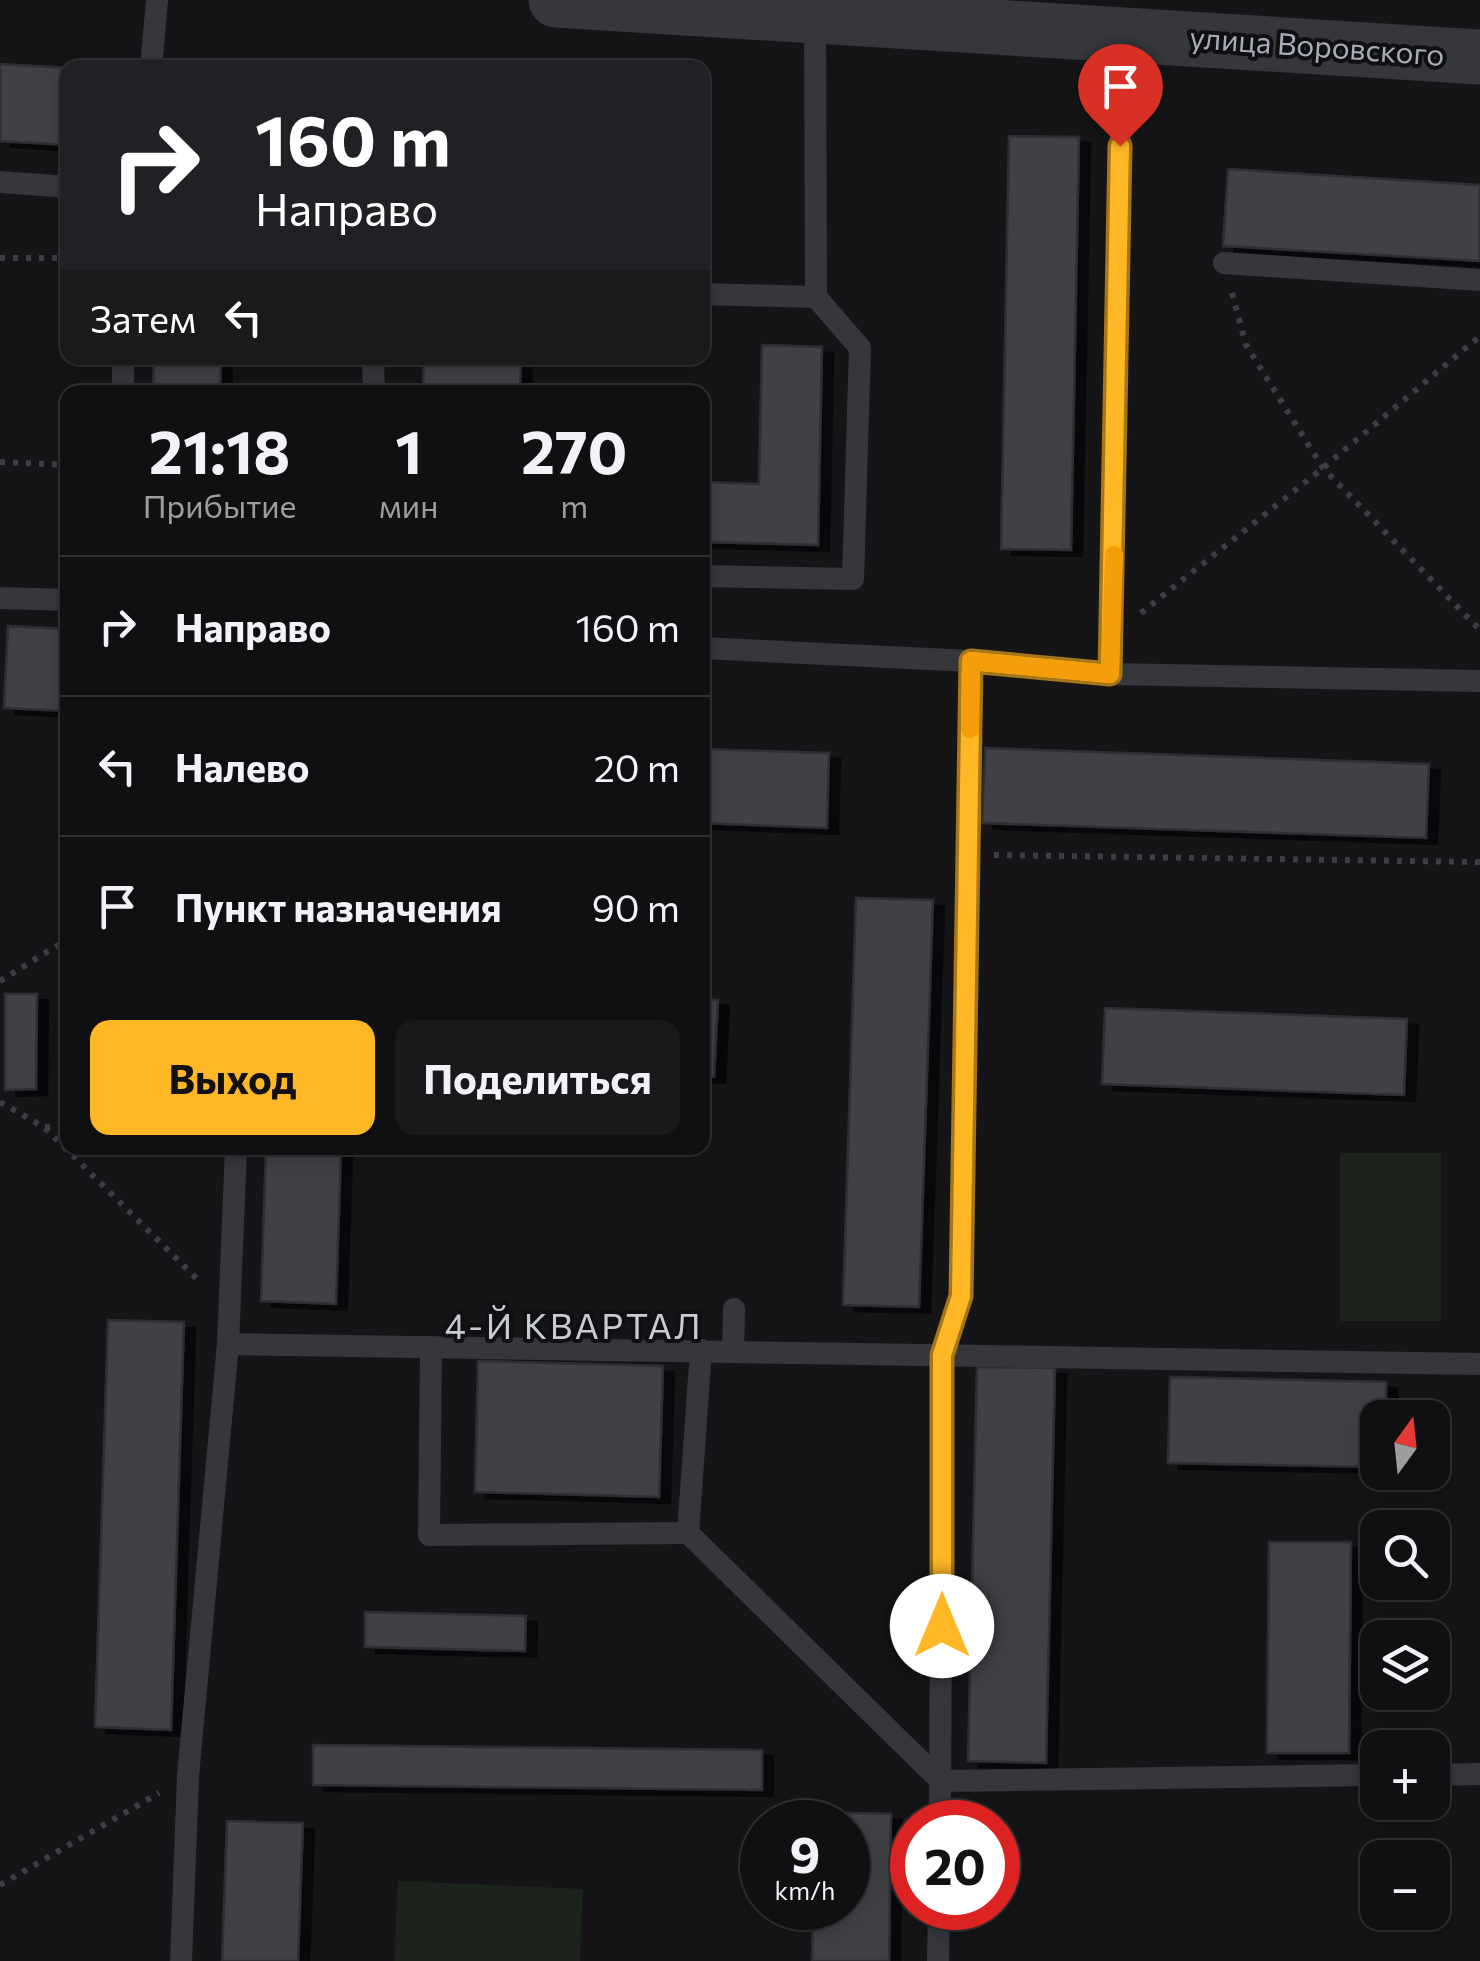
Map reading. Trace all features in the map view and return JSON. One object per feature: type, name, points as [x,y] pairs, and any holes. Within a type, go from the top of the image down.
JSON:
[{"type":"street","name":"улица Воровского","points":[[556,0],[1480,57]]},
{"type":"lane","points":[[151,60],[157,0]]},
{"type":"lane","points":[[710,576],[853,579],[860,348],[816,297],[816,15]]},
{"type":"lane","points":[[1110,674],[1118,34]]},
{"type":"lane","points":[[0,182],[60,187]]},
{"type":"lane","points":[[1224,263],[1480,280]]},
{"type":"lane","points":[[710,294],[816,297]]},
{"type":"lane","points":[[0,598],[60,600]]},
{"type":"lane","points":[[710,648],[971,661],[1110,674],[1480,680]]},
{"type":"lane","points":[[941,1800],[942,1355],[961,1296],[971,661]]},
{"type":"lane","points":[[181,1961],[188,1776],[228,1344],[236,1155]]},
{"type":"lane","points":[[733,1352],[734,1309]]},
{"type":"lane","points":[[228,1344],[1480,1364]]},
{"type":"lane","points":[[431,1347],[429,1536],[688,1533],[941,1781],[1360,1776]]},
{"type":"lane","points":[[688,1533],[701,1350]]},
{"type":"lane","points":[[1450,1775],[1480,1774]]},
{"type":"lane","points":[[938,1961],[939,1930]]},
{"type":"path","points":[[0,258],[60,258]]},
{"type":"path","points":[[1224,263],[1246,344],[1324,468],[1480,630]]},
{"type":"path","points":[[1112,636],[1324,468],[1480,336]]},
{"type":"path","points":[[0,462],[60,466]]},
{"type":"path","points":[[968,855],[1480,862]]},
{"type":"path","points":[[0,981],[60,944]]},
{"type":"path","points":[[0,1102],[44,1127],[60,1143]]},
{"type":"path","points":[[44,1127],[60,1125]]},
{"type":"path","points":[[72,1155],[230,1311]]},
{"type":"path","points":[[0,1885],[188,1776]]},
{"type":"shaded area","points":[[1340,1153],[1441,1153],[1441,1321],[1340,1321]]},
{"type":"shaded area","points":[[398,1881],[583,1889],[580,1961],[394,1961]]},
{"type":"building","points":[[0,64],[60,68],[60,145],[0,141]]},
{"type":"building","points":[[1009,136],[1079,137],[1071,550],[1001,549]]},
{"type":"building","points":[[1228,169],[1480,185],[1480,261],[1223,246]]},
{"type":"building","points":[[762,345],[822,347],[818,545],[710,542],[710,482],[759,484]]},
{"type":"building","points":[[154,365],[221,365],[220,385],[153,385]]},
{"type":"building","points":[[424,365],[521,365],[520,385],[423,385]]},
{"type":"building","points":[[8,626],[60,629],[60,711],[4,708]]},
{"type":"building","points":[[985,748],[1429,764],[1426,838],[982,823]]},
{"type":"building","points":[[710,749],[829,753],[827,828],[710,823]]},
{"type":"building","points":[[856,898],[933,900],[919,1307],[843,1305]]},
{"type":"building","points":[[5,994],[37,994],[36,1089],[5,1090]]},
{"type":"building","points":[[710,1000],[718,1000],[714,1077],[710,1077]]},
{"type":"building","points":[[1105,1008],[1407,1019],[1404,1095],[1102,1084]]},
{"type":"building","points":[[266,1155],[341,1155],[336,1304],[261,1301]]},
{"type":"building","points":[[108,1320],[184,1322],[171,1730],[95,1727]]},
{"type":"building","points":[[478,1361],[663,1366],[659,1497],[475,1492]]},
{"type":"building","points":[[977,1367],[1055,1368],[1046,1763],[968,1761]]},
{"type":"building","points":[[1170,1377],[1386,1382],[1386,1400],[1360,1400],[1360,1467],[1168,1463]]},
{"type":"building","points":[[1269,1542],[1351,1542],[1349,1753],[1267,1753]]},
{"type":"building","points":[[365,1612],[526,1616],[525,1651],[365,1647]]},
{"type":"building","points":[[313,1745],[762,1750],[762,1790],[313,1785]]},
{"type":"building","points":[[870,1813],[890,1814],[889,1961],[812,1961],[813,1930],[870,1930]]},
{"type":"building","points":[[227,1821],[303,1823],[298,1961],[222,1961]]},
{"type":"slow traffic","points":[[970,729],[971,661],[1110,674],[1114,555]]},
{"type":"district","name":"4-Й КВАРТАЛ","points":[[574,1327]]},
{"type":"route","points":[[942,1626],[942,1355],[961,1296],[971,661],[1110,674],[1120,146]]}]
